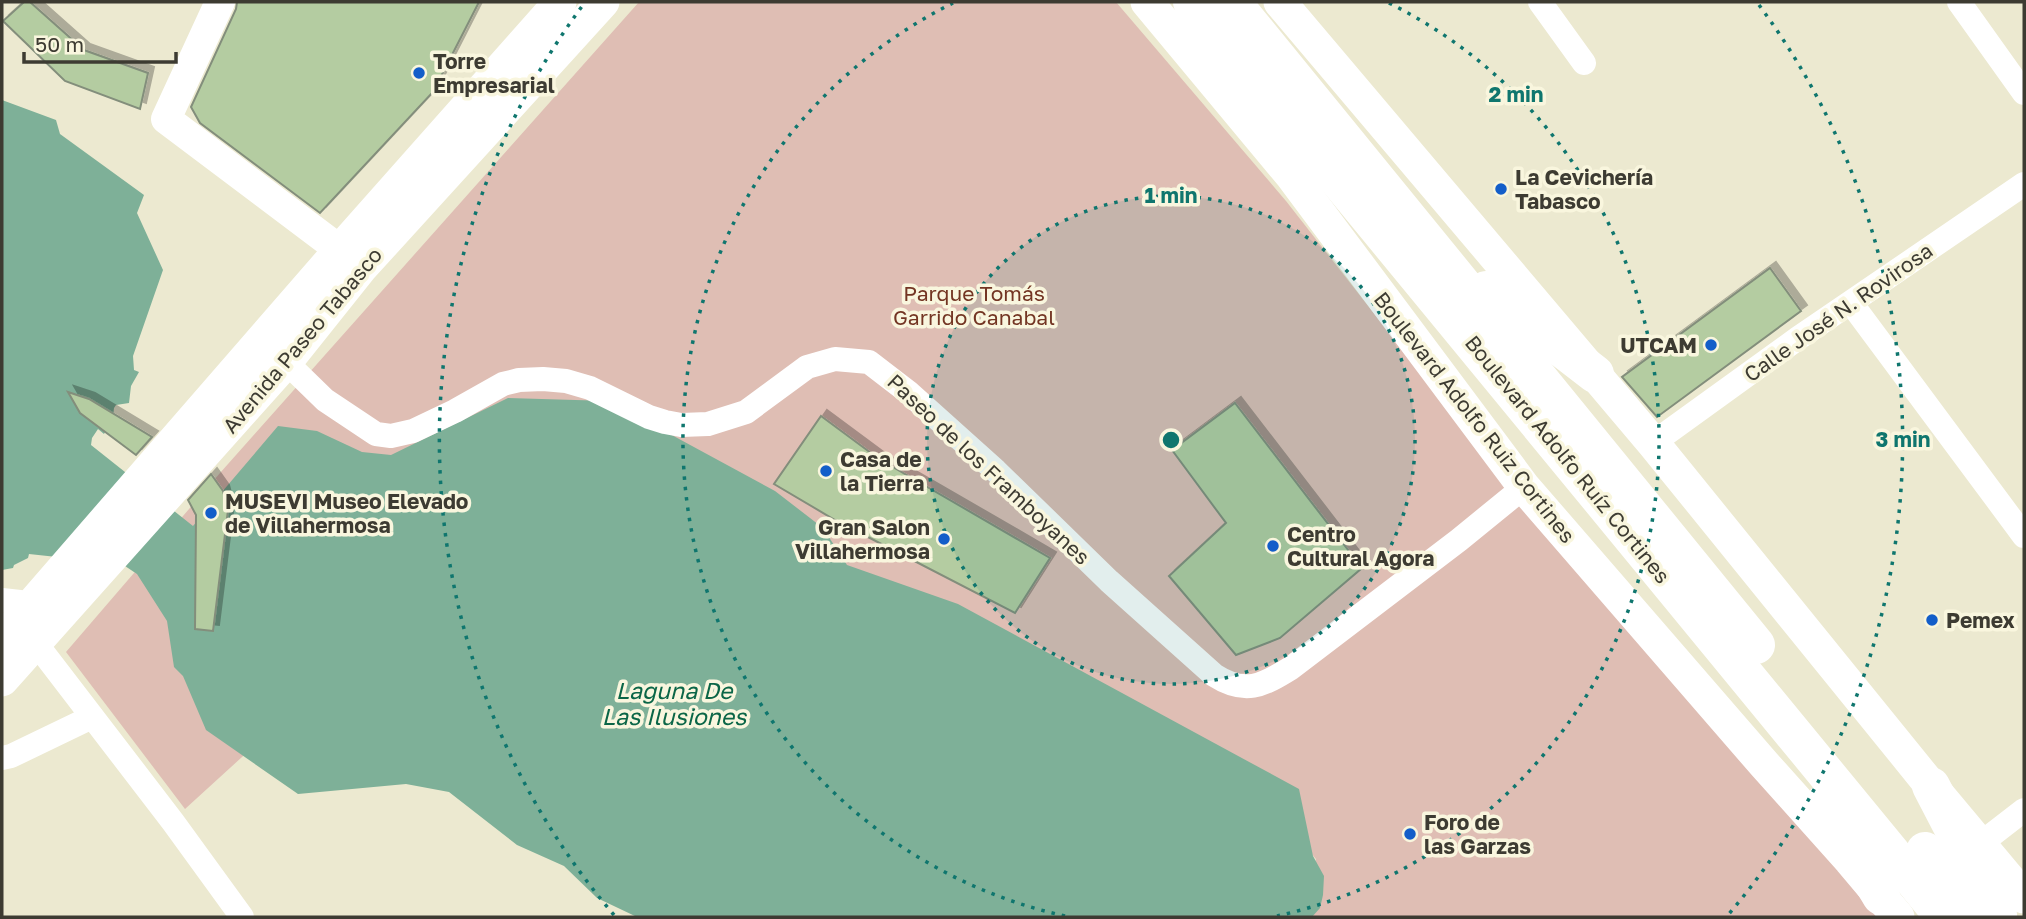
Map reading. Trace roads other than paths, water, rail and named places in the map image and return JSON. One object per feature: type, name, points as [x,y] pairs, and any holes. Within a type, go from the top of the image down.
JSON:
[{"type":"highway","name":"Boulevard Adolfo Ruíz Cortines","points":[[1192,2],[1944,917]]},
{"type":"highway","name":"Boulevard Adolfo Ruíz Cortines","points":[[1232,2],[1979,917]]},
{"type":"highway","points":[[1434,250],[1595,374]]},
{"type":"highway","points":[[1759,692],[1889,906]]},
{"type":"highway","points":[[1931,786],[1999,917]]},
{"type":"main road","name":"Avenida Paseo Tabasco","points":[[2,680],[286,362],[351,259],[560,2]]},
{"type":"main road","name":"Avenida Paseo Tabasco","points":[[2,639],[16,604],[603,2]]},
{"type":"main road","name":"Boulevard Adolfo Ruiz Cortines","points":[[1147,2],[1291,175],[1524,487],[1889,906]]},
{"type":"main road","points":[[1280,2],[1653,443],[2024,897]]},
{"type":"street","points":[[220,2],[166,119],[351,259]]},
{"type":"street","points":[[1541,2],[1584,62]]},
{"type":"street","points":[[1959,2],[2024,93]]},
{"type":"street","name":"Calle José N. Rovirosa","points":[[1653,443],[2024,184]]},
{"type":"street","points":[[1851,303],[2024,536]]},
{"type":"street","name":"Paseo de los Framboyanes","points":[[286,362],[325,400],[376,434],[391,436],[413,431],[503,384],[543,379],[566,381],[590,388],[665,422],[681,425],[708,424],[746,412],[807,367],[835,359],[869,362],[908,392],[996,471],[1109,581],[1214,675],[1231,685],[1241,687],[1264,684],[1291,668],[1524,487]]},
{"type":"street","points":[[35,642],[242,917]]},
{"type":"street","points":[[2,758],[92,717]]},
{"type":"street","points":[[1980,844],[2024,810]]},
{"type":"water","name":"Laguna De Las Ilusiones","points":[[2,100],[56,120],[60,134],[144,195],[137,213],[163,270],[133,356],[134,370],[139,372],[131,386],[129,403],[116,405],[104,434],[98,429],[91,445],[193,526],[278,426],[317,431],[362,452],[391,455],[508,398],[609,401],[775,491],[823,528],[847,565],[958,604],[1299,789],[1313,856],[1324,876],[1320,908],[1312,917],[637,917],[597,898],[564,866],[517,845],[449,792],[406,784],[298,794],[206,730],[183,676],[174,667],[167,621],[137,574],[122,564],[29,554],[28,558],[13,568],[2,570]]},
{"type":"place","name":"Torre Empresarial","points":[[419,73]]},
{"type":"place","name":"La Cevichería Tabasco","points":[[1501,189]]},
{"type":"place","name":"UTCAM","points":[[1711,345]]},
{"type":"place","name":"Casa de la Tierra","points":[[826,471]]},
{"type":"place","name":"MUSEVI Museo Elevado de Villahermosa","points":[[211,513]]},
{"type":"place","name":"Gran Salon Villahermosa","points":[[944,539]]},
{"type":"place","name":"Centro Cultural Agora","points":[[1273,546]]},
{"type":"place","name":"Pemex","points":[[1932,620]]},
{"type":"place","name":"Foro de las Garzas","points":[[1410,834]]},
{"type":"park label","name":"Parque Tomás Garrido Canabal","points":[[974,305]]}]
